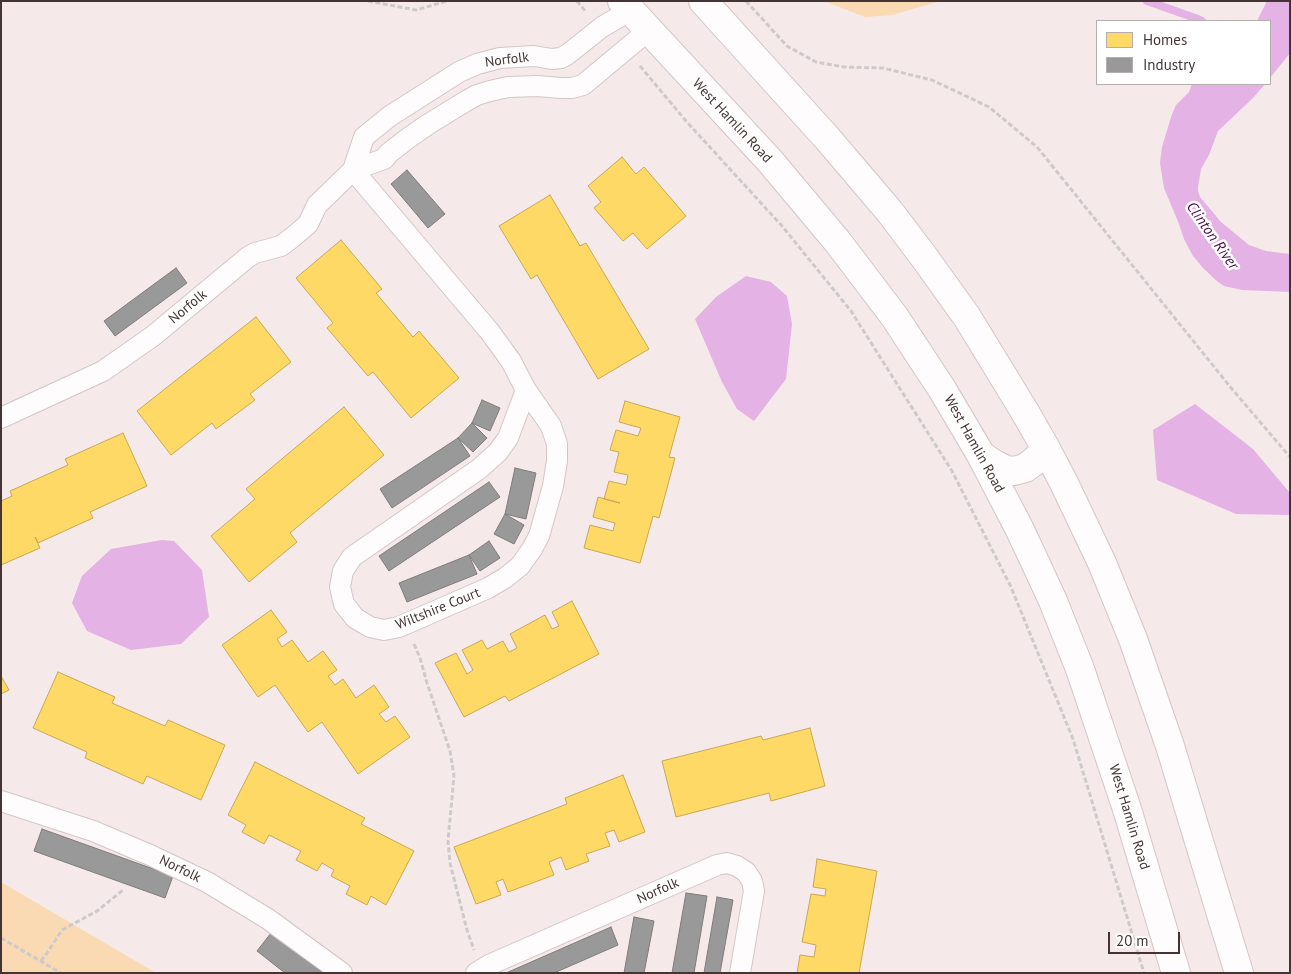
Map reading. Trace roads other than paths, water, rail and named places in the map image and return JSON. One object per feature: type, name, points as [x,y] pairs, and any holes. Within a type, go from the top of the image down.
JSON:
[{"type":"main road","points":[[702,3],[834,145],[896,220],[967,317],[1020,403],[1045,448],[1102,563],[1133,639],[1170,746],[1239,973]]},
{"type":"main road","name":"West Hamlin Road","points":[[634,4],[649,30],[770,161],[837,241],[894,316],[942,389],[981,454],[1031,553],[1053,601],[1080,669],[1127,809],[1176,973]]},
{"type":"main road","points":[[981,454],[1006,470],[1014,470],[1025,468],[1039,457],[1045,448]]},
{"type":"street","points":[[561,88],[552,59],[561,58],[568,54],[634,4]]},
{"type":"street","name":"Norfolk","points":[[1,418],[103,371],[153,336],[248,257],[255,253],[281,246],[287,242],[308,224],[317,205],[353,170],[384,159],[399,145],[427,125],[466,101],[477,95],[508,87],[572,88],[583,85],[649,30]]},
{"type":"street","name":"Norfolk","points":[[353,170],[364,137],[374,127],[459,72],[477,64],[500,58],[534,56],[552,59]]},
{"type":"street","points":[[410,103],[427,125]]},
{"type":"street","name":"Wiltshire Court","points":[[353,170],[490,332],[551,426],[557,444],[558,460],[540,536],[520,566],[505,578],[488,588],[399,627],[384,630],[370,627],[355,618],[344,604],[340,587],[343,571],[352,557],[479,469],[498,452],[508,438],[526,390]]},
{"type":"street","name":"Norfolk","points":[[1,801],[93,831],[194,876],[268,919],[342,973]]},
{"type":"street","name":"Norfolk","points":[[479,971],[717,865],[726,863],[737,866],[746,872],[752,881],[754,891],[740,973]]},
{"type":"water","points":[[1267,1],[1290,1],[1290,53],[1271,77],[1271,20],[1258,20]]},
{"type":"water","name":"Clinton River","points":[[1192,85],[1264,85],[1218,131],[1209,155],[1201,169],[1198,191],[1200,197],[1221,222],[1249,245],[1266,251],[1290,254],[1290,292],[1242,290],[1224,286],[1203,268],[1193,256],[1184,239],[1164,188],[1160,163],[1162,147],[1171,117],[1176,105],[1189,92]]},
{"type":"water","points":[[746,276],[771,282],[787,296],[792,324],[786,379],[754,421],[737,409],[722,382],[695,319],[716,297]]},
{"type":"water","points":[[1195,404],[1253,449],[1290,493],[1290,515],[1236,514],[1157,480],[1153,430]]},
{"type":"water","points":[[162,540],[174,541],[202,570],[209,617],[181,644],[131,650],[87,631],[72,603],[82,576],[111,549]]},
{"type":"waterway","points":[[1147,1],[1200,20]]}]
